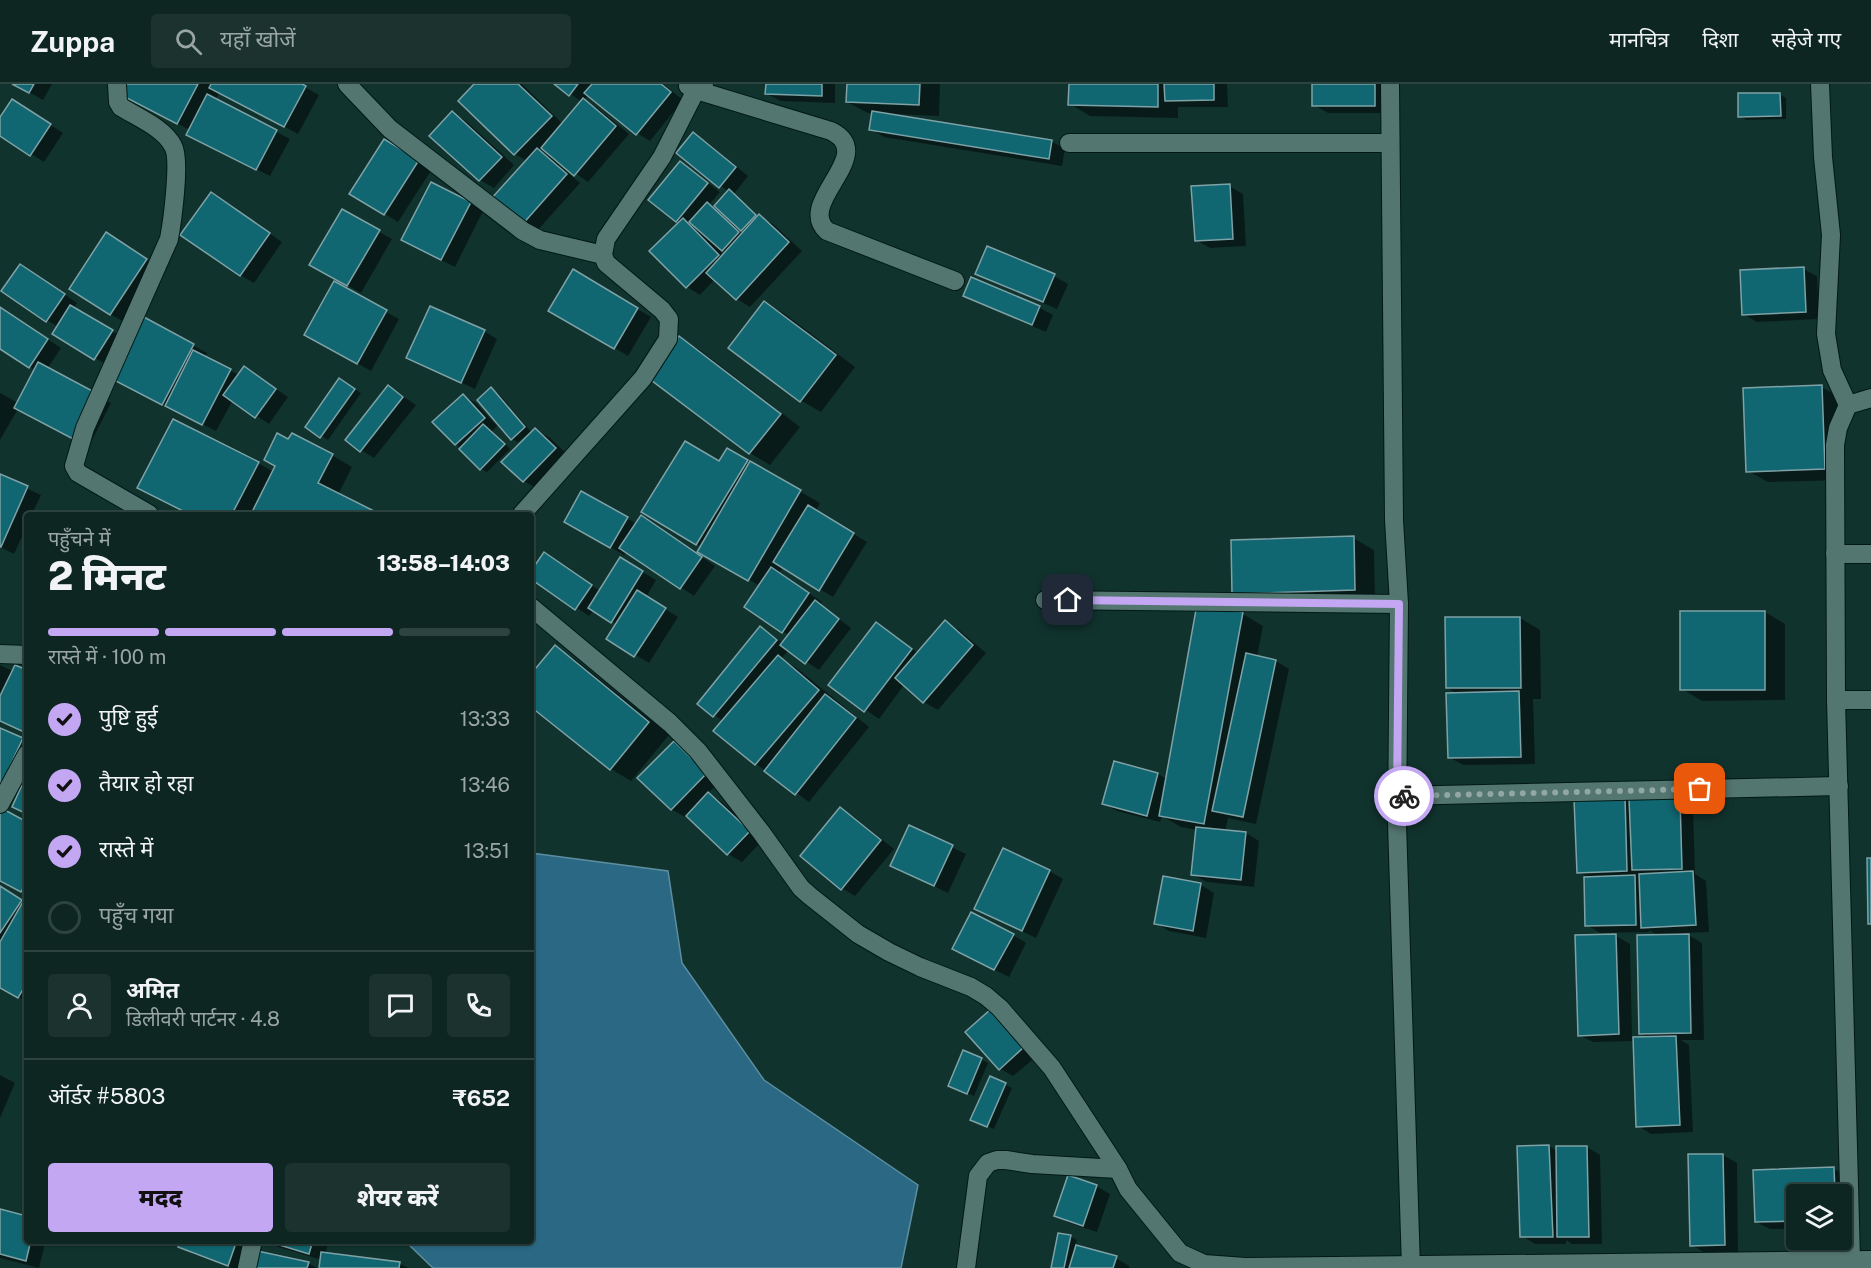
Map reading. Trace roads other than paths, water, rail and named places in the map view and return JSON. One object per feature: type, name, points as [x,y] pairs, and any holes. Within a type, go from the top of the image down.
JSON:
[{"type":"street","points":[[117,84],[118,102],[121,107],[168,139],[175,151],[172,226],[169,239],[118,349],[85,428],[74,466],[78,473],[146,512]]},
{"type":"street","points":[[347,84],[390,129],[523,231],[540,240],[603,255]]},
{"type":"street","points":[[1390,84],[1394,520],[1399,604],[1397,796],[1411,1266]]},
{"type":"street","points":[[1820,84],[1823,157],[1831,235],[1826,334],[1832,370],[1848,405],[1838,428],[1835,445],[1835,554],[1836,700],[1851,1260]]},
{"type":"street","points":[[524,512],[623,402],[643,378],[668,339],[669,319],[662,310],[606,263],[603,255],[606,239],[662,157],[695,86],[840,136],[846,148],[844,161],[820,208],[822,227],[827,231],[955,281]]},
{"type":"street","points":[[1069,143],[1390,143]]},
{"type":"street","points":[[1848,405],[1871,398]]},
{"type":"street","points":[[1835,554],[1871,554]]},
{"type":"street","points":[[1045,600],[1399,604]]},
{"type":"street","points":[[534,610],[670,723],[698,751],[801,888],[810,896],[858,934],[888,952],[971,987],[1000,1008],[1052,1068],[1118,1169],[1128,1189],[1180,1253],[1204,1264],[1245,1267],[1871,1260]]},
{"type":"street","points":[[0,654],[24,655]]},
{"type":"street","points":[[1836,700],[1871,700]]},
{"type":"street","points":[[0,804],[24,760]]},
{"type":"street","points":[[1397,796],[1839,786]]},
{"type":"street","points":[[966,1268],[978,1176],[988,1163],[1006,1160],[1032,1164],[1118,1169]]},
{"type":"street","points":[[247,1268],[252,1244]]},
{"type":"water","points":[[534,853],[668,871],[682,963],[764,1080],[918,1185],[901,1268],[433,1268],[408,1244],[534,1244]]}]
